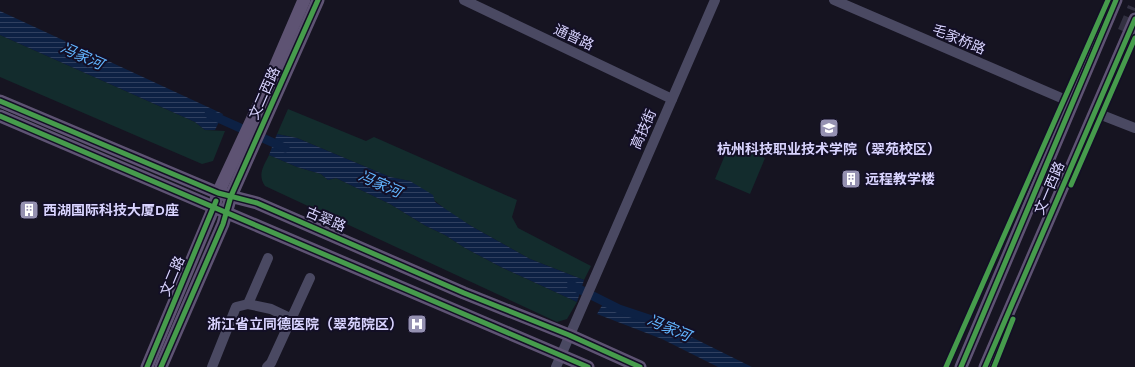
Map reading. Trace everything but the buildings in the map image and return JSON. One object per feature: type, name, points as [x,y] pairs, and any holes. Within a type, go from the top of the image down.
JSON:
[{"type":"main road","name":"文二西路","points":[[263,110],[304,0]]},
{"type":"main road","name":"文二西路","points":[[231,196],[244,152],[263,110],[318,0]]},
{"type":"main road","name":"文一西路","points":[[961,367],[1116,0]]},
{"type":"main road","name":"文一西路","points":[[985,367],[1135,19]]},
{"type":"main road","name":"古翠路","points":[[0,100],[218,193],[257,203],[464,293],[569,335],[640,367]]},
{"type":"main road","points":[[0,116],[226,212],[558,361],[588,367]]},
{"type":"main road","name":"文二西路","points":[[218,193],[244,152]]},
{"type":"main road","name":"文二路","points":[[147,367],[214,207],[218,193]]},
{"type":"main road","name":"文二路","points":[[161,367],[223,224],[231,196]]},
{"type":"street","name":"通普路","points":[[464,0],[672,99]]},
{"type":"street","name":"高技街","points":[[569,335],[715,0]]},
{"type":"street","name":"毛家桥路","points":[[834,0],[1073,103]]},
{"type":"street","points":[[1094,112],[1135,128]]},
{"type":"street","points":[[248,304],[268,258]]},
{"type":"street","points":[[267,367],[271,363],[310,278]]},
{"type":"street","points":[[212,367],[236,307],[248,304],[271,309],[309,327]]},
{"type":"street","points":[[558,361],[569,335]]},
{"type":"green space","points":[[0,35],[195,122],[205,130],[225,131],[213,161],[202,164],[0,77]]},
{"type":"green space","points":[[288,109],[366,141],[374,137],[517,200],[512,217],[518,228],[591,266],[584,280],[530,259],[471,226],[450,213],[410,181],[390,177],[297,138],[277,134]]},
{"type":"green space","points":[[730,143],[765,158],[750,194],[715,179]]},
{"type":"green space","points":[[269,155],[297,167],[321,174],[328,180],[336,178],[390,204],[426,226],[445,235],[465,248],[501,267],[577,302],[567,319],[557,322],[265,186],[261,174],[263,166]]},
{"type":"water","points":[[0,11],[223,114],[215,130],[205,130],[195,122],[0,35]]},
{"type":"water","points":[[277,134],[297,138],[390,177],[410,181],[433,195],[435,202],[471,226],[530,259],[584,280],[577,302],[501,267],[465,248],[445,235],[426,226],[390,204],[336,178],[328,180],[321,174],[297,167],[269,155]]},
{"type":"water","points":[[604,302],[619,309],[667,325],[752,367],[718,367],[662,339],[597,314]]},
{"type":"waterway","name":"冯家河","points":[[209,114],[285,148]]},
{"type":"waterway","name":"冯家河","points":[[571,285],[619,309],[667,325],[677,330]]},
{"type":"tunnel","points":[[1125,32],[1135,8]]},
{"type":"cycle path","points":[[161,367],[223,224],[231,196],[318,0]]},
{"type":"cycle path","points":[[946,367],[1108,0]]},
{"type":"cycle path","points":[[961,367],[1116,0]]},
{"type":"cycle path","points":[[985,367],[1135,19]]},
{"type":"cycle path","points":[[1071,185],[1135,38]]},
{"type":"cycle path","points":[[0,101],[218,193],[257,203],[464,293],[569,335],[640,367]]},
{"type":"cycle path","points":[[0,116],[588,367]]},
{"type":"cycle path","points":[[147,367],[216,201]]},
{"type":"cycle path","points":[[994,367],[1013,319]]},
{"type":"place","name":"杭州科技职业技术学院（翠苑校区）","points":[[829,128]]},
{"type":"place","name":"远程教学楼","points":[[851,179]]},
{"type":"place","name":"西湖国际科技大厦D座","points":[[29,210]]},
{"type":"place","name":"浙江省立同德医院（翠苑院区）","points":[[417,324]]}]
